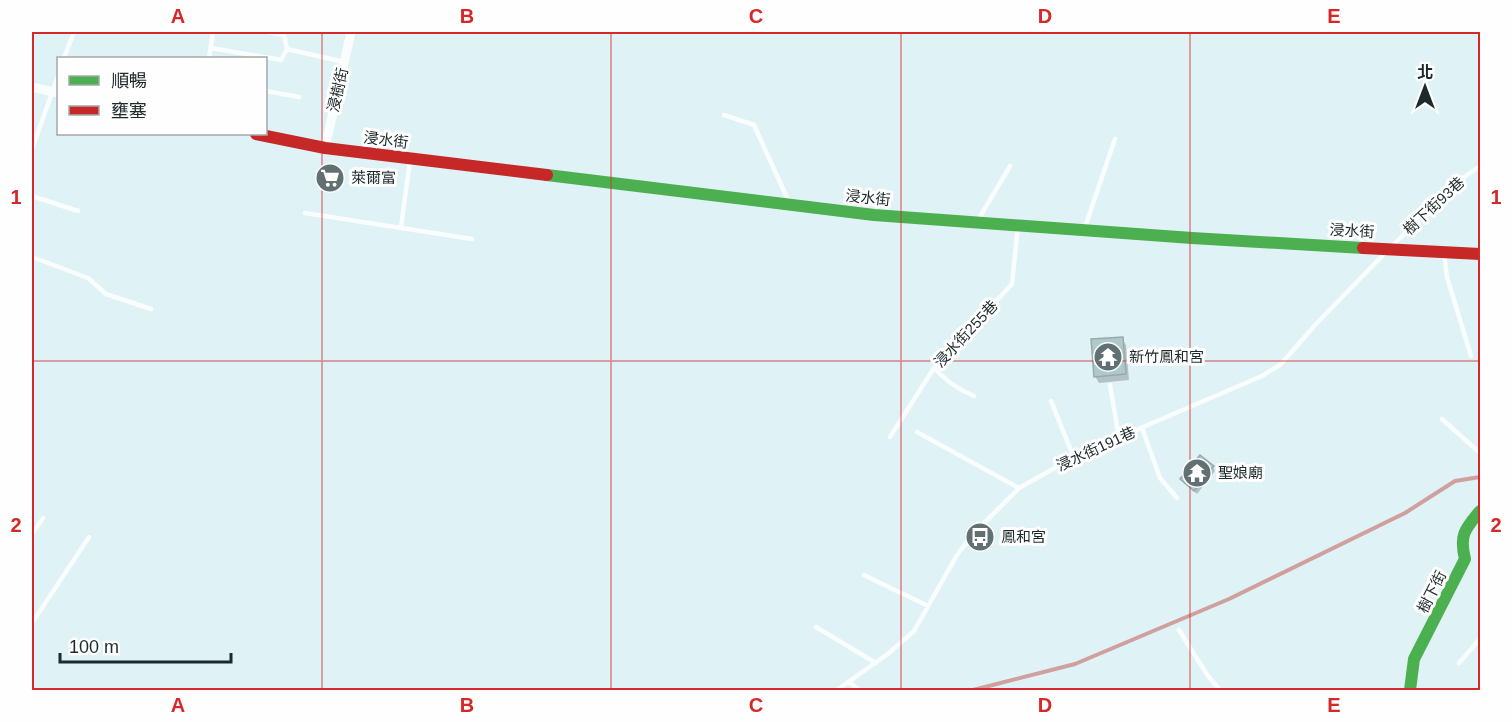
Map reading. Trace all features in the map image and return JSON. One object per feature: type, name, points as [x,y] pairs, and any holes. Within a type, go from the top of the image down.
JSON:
[{"type":"street","name":"浸樹街","points":[[325,148],[351,32]]},
{"type":"street","points":[[32,87],[56,92]]},
{"type":"street","name":"浸水街","points":[[261,135],[325,148],[874,215],[1480,254]]},
{"type":"street","name":"樹下街","points":[[1410,690],[1414,659],[1465,559],[1461,542],[1463,531],[1480,511]]},
{"type":"lane","points":[[64,57],[74,32]]},
{"type":"lane","points":[[209,57],[213,32]]},
{"type":"lane","points":[[267,58],[281,60],[287,49],[284,35],[268,32]]},
{"type":"lane","points":[[211,48],[264,57]]},
{"type":"lane","points":[[287,49],[344,62]]},
{"type":"lane","points":[[32,150],[56,92]]},
{"type":"lane","points":[[267,92],[299,97]]},
{"type":"lane","points":[[723,115],[754,125],[790,205]]},
{"type":"lane","points":[[1084,230],[1114,139]]},
{"type":"lane","points":[[401,226],[411,158]]},
{"type":"lane","points":[[977,222],[1010,166]]},
{"type":"lane","name":"樹下街93巷","points":[[1389,248],[1460,180],[1480,166]]},
{"type":"lane","points":[[32,196],[78,211]]},
{"type":"lane","points":[[305,213],[401,226],[472,239]]},
{"type":"lane","name":"浸水街255巷","points":[[890,437],[934,368],[1012,285],[1018,225]]},
{"type":"lane","name":"浸水街191巷","points":[[837,690],[876,663],[914,632],[957,555],[1019,488],[1074,458],[1262,376],[1281,364],[1389,248]]},
{"type":"lane","points":[[1444,252],[1447,277],[1471,356]]},
{"type":"lane","points":[[32,257],[88,278],[106,294],[151,309]]},
{"type":"lane","points":[[934,368],[949,384],[974,396]]},
{"type":"lane","points":[[1110,385],[1119,438]]},
{"type":"lane","points":[[1051,401],[1074,458]]},
{"type":"lane","points":[[1442,419],[1480,453]]},
{"type":"lane","points":[[1142,428],[1160,478],[1177,498]]},
{"type":"lane","points":[[918,432],[1019,488]]},
{"type":"lane","points":[[32,534],[43,518]]},
{"type":"lane","points":[[32,623],[89,537]]},
{"type":"lane","points":[[864,575],[928,606]]},
{"type":"lane","points":[[816,627],[876,663]]},
{"type":"lane","points":[[1179,630],[1208,676],[1220,690]]},
{"type":"lane","points":[[1459,663],[1480,639]]},
{"type":"lane","points":[[849,682],[859,690]]},
{"type":"building","name":"新竹鳳和宮","points":[[1123,337],[1126,374],[1094,377],[1091,339]]},
{"type":"building","name":"聖娘廟","points":[[1200,455],[1214,466],[1194,491],[1180,479]]},
{"type":"waterway","points":[[973,690],[1075,664],[1229,599],[1405,513],[1455,481],[1480,477]]},
{"type":"traffic: fast","points":[[547,175],[874,215],[1363,248]]},
{"type":"traffic: fast","points":[[1410,690],[1414,659],[1465,559],[1463,538],[1470,523],[1480,511]]},
{"type":"traffic: jam","points":[[261,135],[325,148],[547,175]]},
{"type":"traffic: jam","points":[[1363,248],[1480,254]]},
{"type":"place","name":"萊爾富","points":[[330,178]]},
{"type":"place","name":"新竹鳳和宮","points":[[1108,357]]},
{"type":"place","name":"聖娘廟","points":[[1197,473]]},
{"type":"place","name":"鳳和宮","points":[[980,537]]}]
